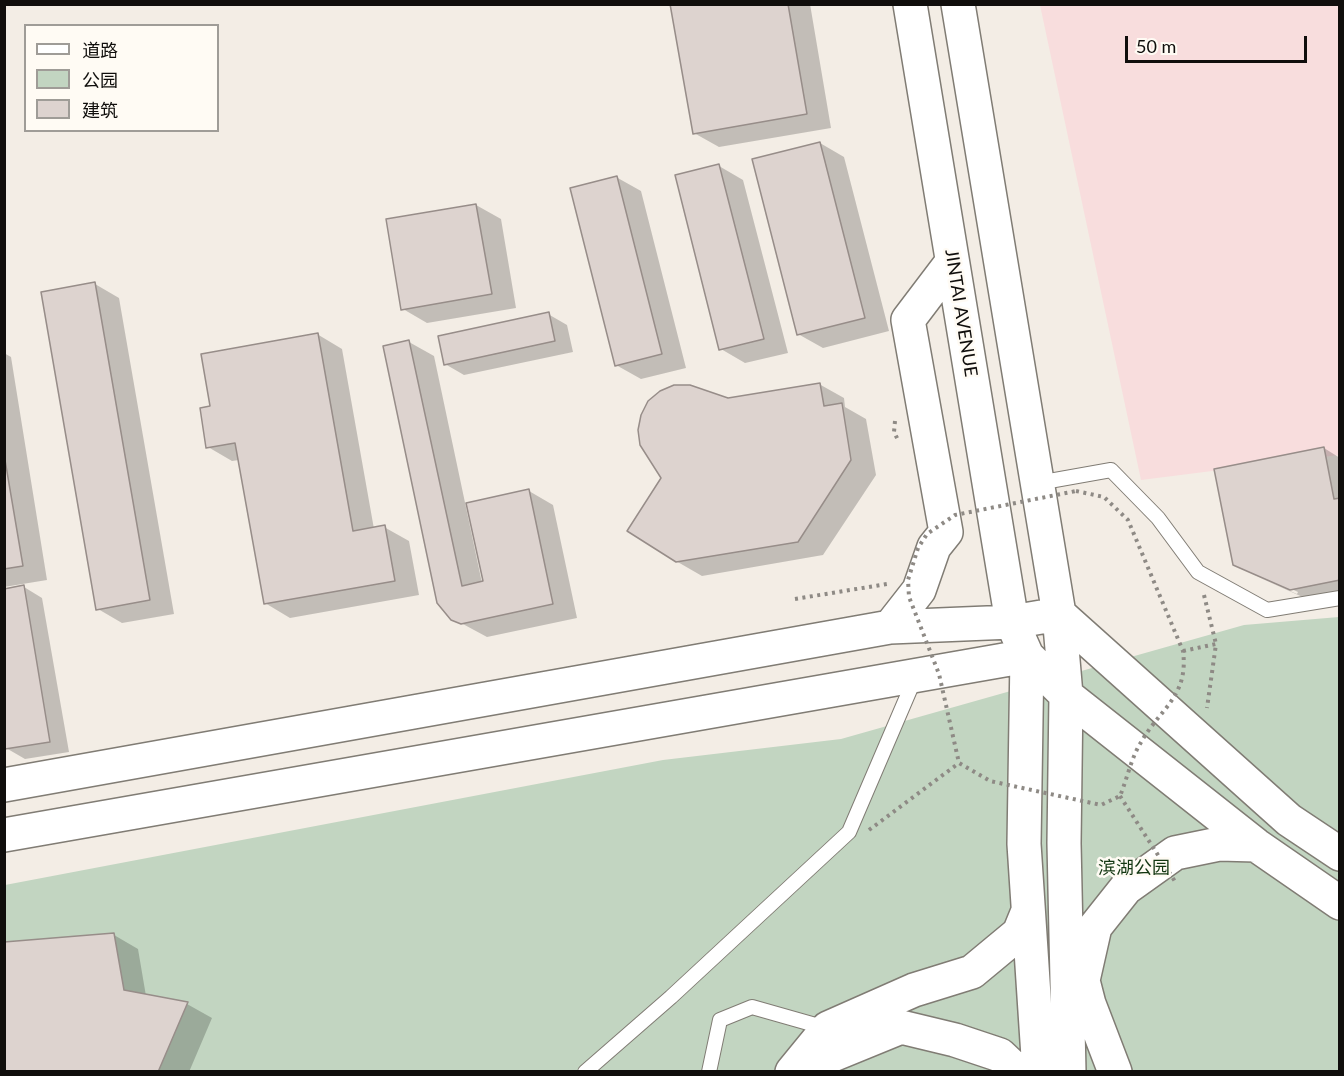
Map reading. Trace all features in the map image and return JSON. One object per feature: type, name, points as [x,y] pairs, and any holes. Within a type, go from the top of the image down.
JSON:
[{"type":"main road","name":"JINTAI AVENUE","points":[[910,4],[1012,622],[1027,656]]},
{"type":"main road","points":[[958,4],[1059,614],[1066,695],[1064,843],[1069,1071]]},
{"type":"main road","points":[[890,627],[919,590],[934,547],[946,532],[908,320],[952,262]]},
{"type":"main road","points":[[4,785],[890,627],[1012,622],[1059,614]]},
{"type":"main road","points":[[1059,614],[1289,820],[1340,855]]},
{"type":"main road","points":[[1027,656],[1066,695],[1256,845],[1340,903]]},
{"type":"main road","points":[[4,835],[1027,656]]},
{"type":"main road","points":[[1027,656],[1024,844],[1039,1071]]},
{"type":"main road","points":[[1064,843],[1074,946],[1113,1069]]},
{"type":"main road","points":[[1074,1071],[1082,977],[1095,927],[1126,888],[1175,853],[1219,844],[1256,845]]},
{"type":"main road","points":[[792,1071],[828,1028],[914,990],[972,972],[1018,933],[1029,911]]},
{"type":"main road","points":[[1108,911],[1102,975],[1113,1069]]},
{"type":"main road","points":[[810,1071],[813,1063],[901,1027],[955,1040],[1000,1055],[1018,1071]]},
{"type":"lane","points":[[1037,483],[1111,470],[1158,518],[1198,572],[1268,610],[1340,598]]},
{"type":"lane","points":[[585,1071],[671,997],[849,832],[917,674]]},
{"type":"lane","points":[[709,1071],[720,1020],[752,1007],[828,1028]]},
{"type":"path","points":[[1090,492],[1113,503],[1128,520],[1183,651],[1184,674],[1181,686],[1139,744],[1120,796],[1101,805],[990,782],[959,763],[939,674],[909,597],[908,580],[918,548],[927,534],[955,515],[1061,494],[1090,492]]},
{"type":"path","points":[[1198,572],[1216,644],[1202,742]]},
{"type":"path","points":[[795,599],[908,580]]},
{"type":"path","points":[[1183,651],[1216,644]]},
{"type":"path","points":[[849,832],[873,830],[959,763]]},
{"type":"path","points":[[1120,796],[1176,883]]},
{"type":"shaded area","points":[[1040,5],[1339,5],[1339,455],[1141,480]]},
{"type":"green space","name":"滨湖公园","points":[[1339,617],[1339,1071],[5,1072],[5,885],[663,760],[841,739],[1244,625]]},
{"type":"building","points":[[670,4],[788,4],[807,114],[693,134]]},
{"type":"building","points":[[820,142],[865,318],[797,335],[752,159]]},
{"type":"building","points":[[719,164],[764,339],[719,350],[675,175]]},
{"type":"building","points":[[617,176],[662,354],[615,366],[570,188]]},
{"type":"building","points":[[476,204],[492,294],[401,310],[386,219]]},
{"type":"building","points":[[95,282],[150,600],[96,610],[41,292]]},
{"type":"building","points":[[549,312],[555,341],[444,365],[438,336]]},
{"type":"building","points":[[318,333],[353,531],[385,525],[395,581],[264,604],[235,443],[206,448],[200,408],[210,406],[201,354]]},
{"type":"building","points":[[409,340],[462,586],[483,581],[466,503],[529,489],[553,604],[461,624],[451,620],[437,603],[383,346]]},
{"type":"building","points":[[820,383],[824,406],[842,403],[851,460],[798,542],[676,562],[627,531],[661,478],[640,445],[638,430],[641,415],[648,401],[660,391],[674,385],[690,385],[728,398]]},
{"type":"building","points":[[1324,447],[1334,499],[1340,498],[1340,580],[1290,590],[1233,565],[1214,469]]},
{"type":"building","points":[[4,454],[23,566],[4,569]]},
{"type":"building","points":[[24,585],[50,742],[5,749],[4,589]]},
{"type":"building","points":[[114,933],[124,990],[188,1002],[158,1072],[4,1072],[4,942]]}]
